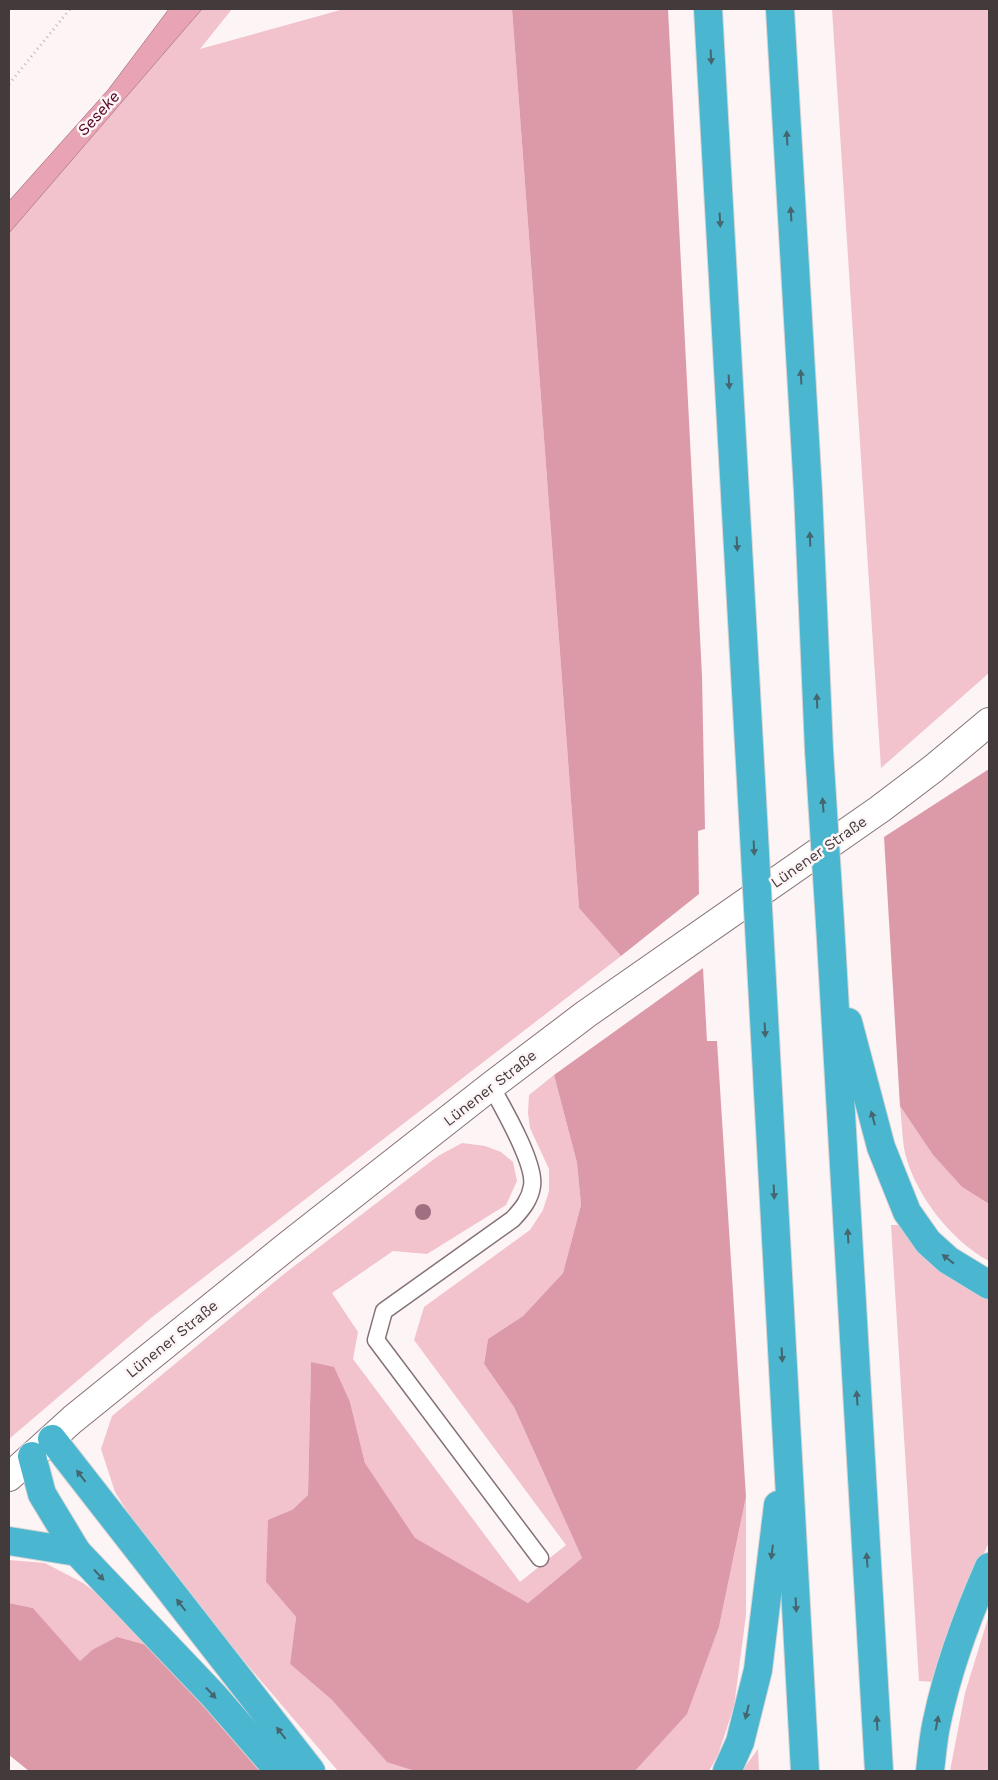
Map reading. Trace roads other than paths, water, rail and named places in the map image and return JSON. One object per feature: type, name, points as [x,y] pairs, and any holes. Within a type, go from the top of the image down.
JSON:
[{"type":"highway","points":[[708,9],[805,1771]]},
{"type":"highway","points":[[780,9],[808,482],[819,750],[834,967],[879,1771]]},
{"type":"highway","points":[[834,967],[881,1147],[907,1212],[928,1242],[948,1260],[989,1285]]},
{"type":"highway","points":[[727,1771],[740,1742],[758,1670],[787,1434]]},
{"type":"highway","points":[[42,1447],[42,1494],[77,1552],[214,1696],[279,1771]]},
{"type":"highway","points":[[42,1447],[311,1771]]},
{"type":"highway","points":[[9,1541],[77,1552]]},
{"type":"highway","points":[[930,1771],[937,1722],[953,1661],[973,1604],[989,1567]]},
{"type":"main road","name":"Lünener Straße","points":[[9,1477],[80,1413],[490,1086],[586,1014],[880,809],[989,722]]},
{"type":"lane","points":[[490,1086],[506,1113],[530,1167],[533,1184],[528,1202],[513,1220],[384,1312],[376,1340],[540,1558]]},
{"type":"water","name":"Seseke","points":[[169,9],[202,9],[9,233],[9,201],[108,90]]}]
